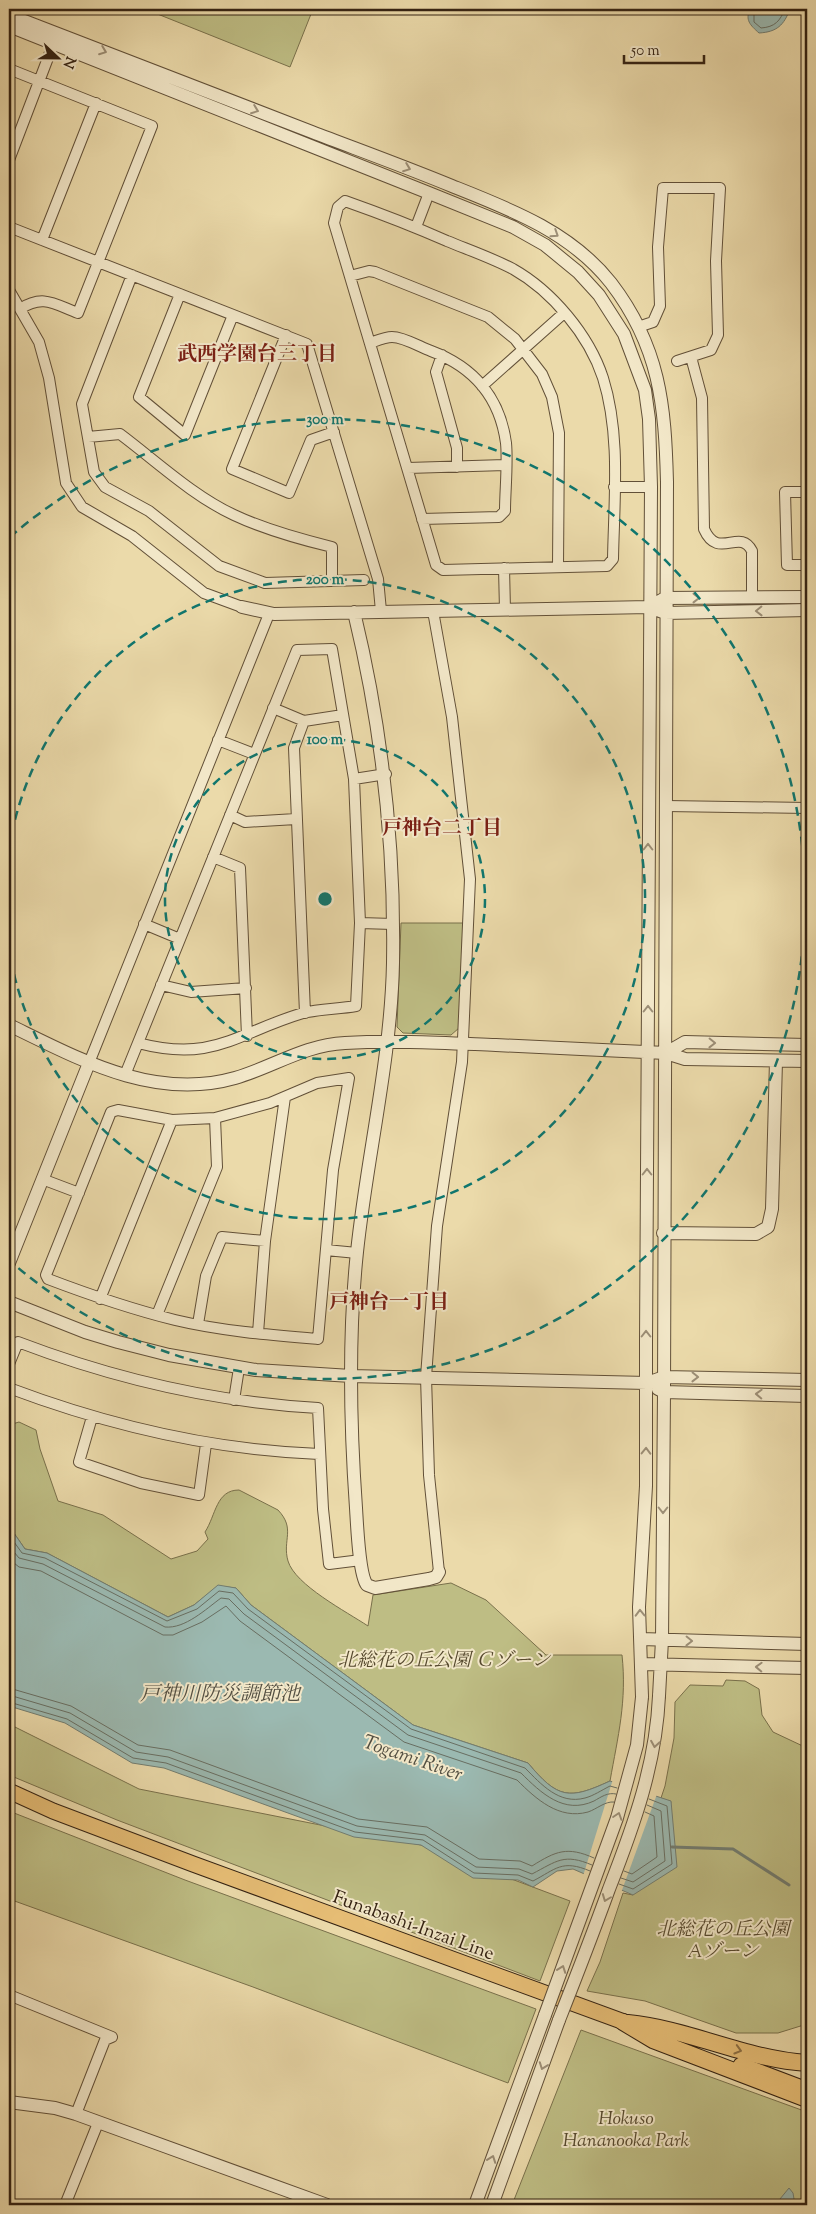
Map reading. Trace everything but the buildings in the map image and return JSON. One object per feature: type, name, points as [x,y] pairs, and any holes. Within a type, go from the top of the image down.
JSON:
[{"type":"highway","points":[[623,2022],[658,2026],[750,2054],[790,2062],[807,2063]]},
{"type":"highway","points":[[623,2022],[653,2040],[807,2099]]},
{"type":"main road","name":"Funabashi-Inzai Line","points":[[9,1791],[53,1811],[193,1864],[807,2090]]},
{"type":"street","points":[[9,15],[55,39],[530,236],[564,259],[599,295],[624,334],[645,390],[650,419],[651,486],[646,1486],[640,1555],[642,1697],[637,1745],[617,1818],[475,2205]]},
{"type":"street","points":[[9,26],[55,39],[516,212],[552,232],[588,259],[610,283],[638,327],[660,387],[665,418],[667,482],[665,598],[666,1053],[663,1233],[662,1664],[655,1746],[648,1780],[634,1824],[492,2205]]},
{"type":"street","points":[[9,160],[55,39]]},
{"type":"street","points":[[9,68],[152,126],[78,313],[45,300],[32,302],[20,309]]},
{"type":"street","points":[[42,240],[96,103]]},
{"type":"street","points":[[638,327],[653,322],[660,306],[658,247],[663,188],[720,188],[716,261],[718,335],[711,350],[677,361]]},
{"type":"street","points":[[416,228],[429,193]]},
{"type":"street","points":[[345,201],[416,228],[514,270],[552,300],[564,313],[593,354],[603,378],[613,433],[613,559],[607,566],[443,570],[436,565],[334,223],[338,207],[345,201]]},
{"type":"street","points":[[9,227],[307,344],[378,579],[381,612]]},
{"type":"street","points":[[350,276],[369,270],[472,309],[488,317],[524,349],[542,374],[552,397],[559,433],[558,566]]},
{"type":"street","points":[[132,275],[82,404],[94,472],[105,487],[149,511],[219,566],[265,583],[364,580]]},
{"type":"street","points":[[9,290],[39,342],[49,378],[66,483],[82,507],[132,536],[204,593],[242,608],[269,614],[649,607],[665,613],[807,610]]},
{"type":"street","points":[[180,294],[139,397],[185,435],[233,315]]},
{"type":"street","points":[[482,386],[564,313]]},
{"type":"street","points":[[286,335],[232,469],[290,493],[311,440],[334,432]]},
{"type":"street","points":[[370,342],[392,337],[442,355],[460,364],[482,386],[496,405],[502,424],[506,445],[505,511],[499,517],[422,519]]},
{"type":"street","points":[[442,355],[436,372],[457,448],[457,467]]},
{"type":"street","points":[[691,357],[702,398],[704,529],[709,540],[718,545],[742,541],[749,544],[752,551],[752,598]]},
{"type":"street","points":[[88,437],[120,434],[204,497],[233,515],[277,532],[332,546],[332,581]]},
{"type":"street","points":[[408,468],[505,465]]},
{"type":"street","points":[[614,487],[651,486]]},
{"type":"street","points":[[807,492],[785,492],[787,566],[807,565]]},
{"type":"street","points":[[504,568],[505,610]]},
{"type":"street","points":[[649,607],[665,598],[807,597]]},
{"type":"street","points":[[354,612],[365,656],[386,774],[392,862],[393,966],[387,1042],[357,1253],[351,1376],[352,1444],[361,1560],[364,1582],[375,1588],[429,1580],[436,1577],[439,1572],[429,1475],[426,1377],[437,1226],[462,1062],[470,879],[452,717],[433,611]]},
{"type":"street","points":[[9,1263],[269,614]]},
{"type":"street","points":[[125,1075],[297,650],[332,649],[354,778],[360,923],[356,1006],[305,1013],[224,1045],[192,1050],[164,1050],[138,1043]]},
{"type":"street","points":[[273,708],[304,721],[343,715]]},
{"type":"street","points":[[304,721],[294,748],[305,1013]]},
{"type":"street","points":[[218,740],[254,754]]},
{"type":"street","points":[[354,778],[386,774]]},
{"type":"street","points":[[666,806],[807,808]]},
{"type":"street","points":[[230,815],[245,822],[296,819]]},
{"type":"street","points":[[213,857],[240,868],[248,1036]]},
{"type":"street","points":[[360,923],[393,924]]},
{"type":"street","points":[[144,924],[180,939]]},
{"type":"street","points":[[161,985],[191,992],[246,988]]},
{"type":"street","points":[[9,1025],[89,1063],[125,1075],[166,1084],[221,1081],[256,1071],[290,1055],[315,1047],[346,1042],[463,1044],[648,1052],[666,1053],[685,1059],[807,1061]]},
{"type":"street","points":[[666,1053],[685,1042],[807,1045]]},
{"type":"street","points":[[663,1233],[756,1234],[768,1226],[772,1209],[776,1060]]},
{"type":"street","points":[[349,1078],[333,1170],[318,1339],[258,1333],[198,1324],[157,1315],[100,1299],[48,1279],[46,1275],[111,1112],[118,1110],[172,1120],[215,1118],[252,1110],[317,1083],[349,1078]]},
{"type":"street","points":[[258,1333],[265,1241],[285,1097]]},
{"type":"street","points":[[157,1315],[217,1167],[215,1118]]},
{"type":"street","points":[[100,1299],[172,1120]]},
{"type":"street","points":[[42,1179],[79,1193]]},
{"type":"street","points":[[198,1324],[206,1276],[222,1237],[265,1241]]},
{"type":"street","points":[[326,1250],[357,1253]]},
{"type":"street","points":[[9,1302],[85,1332],[118,1342],[170,1355],[239,1368],[276,1372],[351,1376],[647,1383],[664,1377],[807,1380]]},
{"type":"street","points":[[9,1362],[18,1342],[85,1367],[142,1383],[234,1400],[318,1408],[319,1454],[329,1564],[361,1560]]},
{"type":"street","points":[[234,1400],[239,1368]]},
{"type":"street","points":[[647,1383],[664,1392],[807,1396]]},
{"type":"street","points":[[9,1388],[92,1417],[206,1444],[270,1452],[319,1454]]},
{"type":"street","points":[[92,1417],[79,1462],[156,1486],[198,1494],[206,1444]]},
{"type":"street","points":[[640,1639],[807,1644]]},
{"type":"street","points":[[642,1664],[807,1668]]},
{"type":"street","points":[[9,1995],[112,2037],[106,2040],[76,2114]]},
{"type":"street","points":[[9,2102],[55,2108],[76,2114],[327,2205]]},
{"type":"street","points":[[65,2205],[98,2123]]},
{"type":"green space","points":[[145,9],[313,9],[290,67]]},
{"type":"green space","points":[[401,923],[463,923],[459,1028],[451,1035],[403,1033],[397,1027]]},
{"type":"green space","name":"北総花の丘公園 Ｃゾーン","points":[[19,1422],[36,1430],[40,1449],[58,1501],[103,1515],[171,1559],[197,1551],[208,1539],[205,1532],[221,1499],[231,1491],[239,1490],[278,1510],[283,1517],[287,1529],[286,1547],[288,1561],[300,1579],[323,1597],[368,1626],[373,1595],[451,1583],[486,1600],[546,1655],[622,1655],[623,1703],[610,1781],[584,1791],[565,1793],[556,1790],[548,1784],[528,1763],[413,1725],[251,1605],[236,1588],[218,1586],[194,1605],[168,1617],[47,1553],[25,1549],[9,1526],[9,1425]]},
{"type":"green space","name":"北総花の丘公園 Aゾーン","points":[[726,1680],[745,1681],[759,1689],[762,1715],[773,1732],[807,1748],[807,2024],[778,2033],[736,2033],[645,2001],[587,1991],[600,1962],[623,1893],[633,1895],[671,1802],[661,1798],[674,1738],[675,1702],[690,1685],[723,1686]]},
{"type":"green space","points":[[9,1724],[139,1789],[421,1845],[570,1901],[540,1981],[117,1820],[9,1775]]},
{"type":"green space","points":[[9,1811],[185,1880],[536,2009],[508,2083],[253,1987],[9,1899]]},
{"type":"green space","name":"Hokuso Hananooka Park","points":[[581,2030],[807,2112],[807,2205],[512,2205]]},
{"type":"water","points":[[750,9],[790,9],[779,27],[771,31],[759,33],[749,22]]},
{"type":"water","name":"戸神川防災調節池","points":[[9,1526],[25,1549],[47,1553],[168,1617],[194,1605],[218,1585],[236,1588],[251,1605],[413,1725],[528,1763],[538,1775],[556,1790],[574,1793],[610,1781],[671,1801],[677,1867],[633,1895],[573,1869],[557,1871],[533,1887],[518,1880],[473,1878],[421,1845],[354,1837],[164,1768],[132,1763],[65,1723],[9,1706]]},
{"type":"water","points":[[789,2188],[793,2193],[795,2205],[775,2205]]},
{"type":"pier","points":[[613,1779],[657,1794],[621,1893],[583,1876]]},
{"type":"waterway","name":"Togami River","points":[[672,1847],[733,1849],[789,1885]]},
{"type":"district","name":"武西学園台三丁目","points":[[257,353]]},
{"type":"district","name":"戸神台二丁目","points":[[442,827]]},
{"type":"district","name":"戸神台一丁目","points":[[389,1301]]}]
